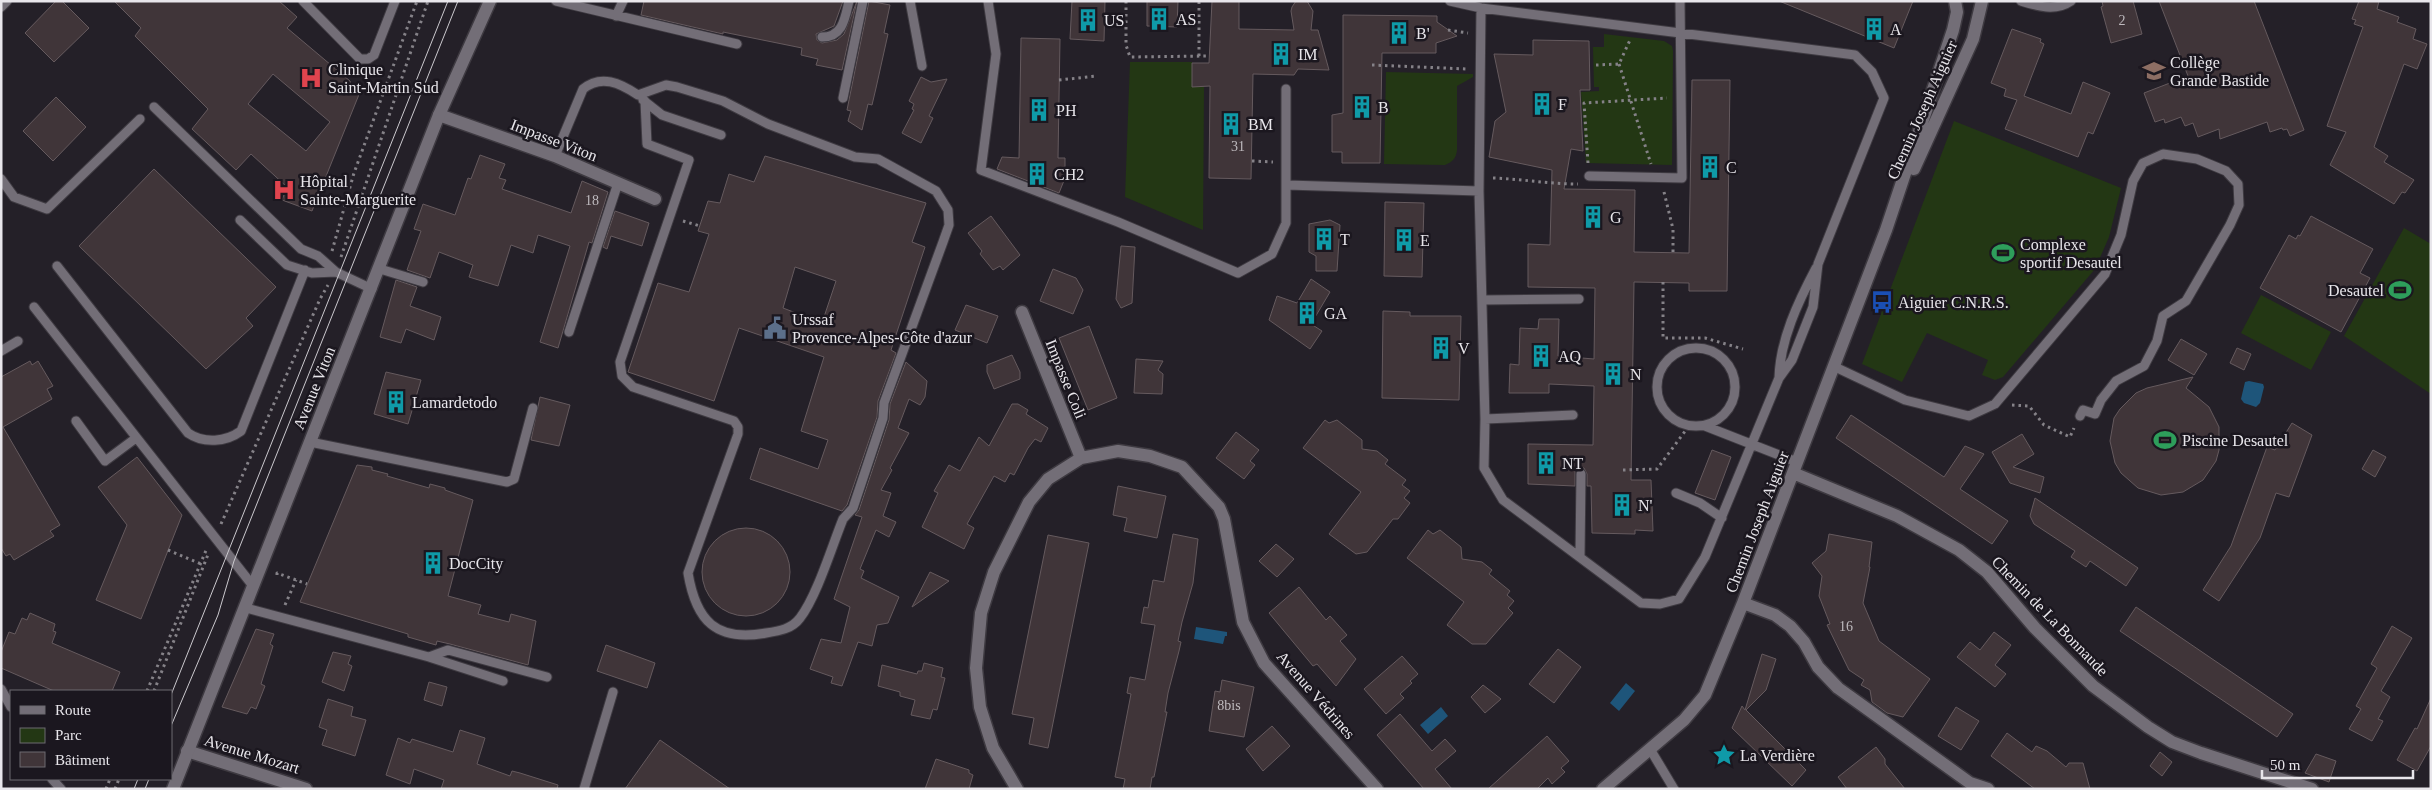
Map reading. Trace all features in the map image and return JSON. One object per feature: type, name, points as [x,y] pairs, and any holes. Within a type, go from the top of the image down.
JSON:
[{"type":"street","name":"Avenue Viton","points":[[173,789],[440,115],[490,1]]},
{"type":"street","name":"Chemin Joseph Aiguier","points":[[1603,789],[1684,720],[1705,695],[1743,603],[1886,230],[1953,30],[1957,12],[1955,1]]},
{"type":"street","name":"Chemin Joseph Aiguier","points":[[1886,230],[1972,39],[1982,1]]},
{"type":"street","name":"Impasse Viton","points":[[440,115],[555,156],[656,199]]},
{"type":"street","name":"Impasse Coli","points":[[1022,312],[1081,458]]},
{"type":"street","name":"Avenue Védrines","points":[[1081,458],[1118,450],[1150,456],[1182,468],[1205,490],[1219,507],[1224,519],[1243,622],[1264,663],[1377,789]]},
{"type":"street","points":[[1017,789],[993,748],[980,707],[976,668],[981,613],[994,572],[1029,502],[1048,479],[1081,458]]},
{"type":"street","name":"Chemin de La Bonnaude","points":[[1795,468],[1896,516],[1959,550],[1987,572],[2035,628],[2093,686],[2148,727],[2172,742],[2310,788]]},
{"type":"street","points":[[1743,603],[1775,615],[1782,620],[1804,642],[1818,667],[1838,688],[1970,783],[1988,789]]},
{"type":"street","name":"Avenue Mozart","points":[[187,751],[306,789]]},
{"type":"lane","points":[[1,7],[8,1]]},
{"type":"lane","points":[[303,1],[360,59],[368,59],[374,55],[395,1]]},
{"type":"lane","points":[[556,1],[737,44]]},
{"type":"lane","points":[[616,16],[622,1]]},
{"type":"lane","points":[[822,37],[830,37],[838,32],[843,25],[849,1]]},
{"type":"lane","points":[[843,98],[863,1]]},
{"type":"lane","points":[[910,1],[922,66]]},
{"type":"lane","points":[[988,1],[996,54],[981,170],[1118,222],[1238,273],[1272,254],[1286,223],[1286,89]]},
{"type":"lane","points":[[1450,1],[1481,8],[1855,55],[1872,72],[1884,98],[1818,264],[1785,339],[1780,355],[1778,378]]},
{"type":"lane","points":[[1590,176],[1682,178],[1680,1]]},
{"type":"lane","points":[[2021,1],[2050,8],[2064,6],[2071,1]]},
{"type":"lane","points":[[1481,8],[1479,191],[1483,300],[1484,468],[1503,500],[1641,603],[1660,604],[1679,598],[1705,558],[1778,378],[1792,360],[1813,307],[1818,264]]},
{"type":"lane","points":[[555,156],[583,89],[590,83],[600,80],[626,87],[662,115],[721,135]]},
{"type":"lane","points":[[666,85],[723,101],[777,128],[855,157],[878,159],[936,191],[948,210],[949,225],[944,242],[884,403],[883,418],[852,508],[843,519],[808,606],[799,620],[788,629],[756,635],[735,635],[714,627],[702,615],[692,596],[688,573],[738,434],[738,427],[734,421],[632,387],[622,376],[620,362],[689,160],[647,144],[641,98],[666,85]]},
{"type":"lane","points":[[154,107],[301,250],[318,256],[336,272],[372,289]]},
{"type":"lane","points":[[1,179],[14,197],[47,210],[140,119]]},
{"type":"lane","points":[[1833,366],[1905,400],[1969,416],[1995,404],[2105,274],[2121,235],[2133,181],[2143,163],[2163,154],[2197,159],[2226,171],[2238,184],[2239,205],[2186,301],[2163,316],[2156,341],[2144,366],[2116,381],[2101,400],[2095,414],[2083,410],[2080,416]]},
{"type":"lane","points":[[569,332],[618,183]]},
{"type":"lane","points":[[1286,185],[1479,191]]},
{"type":"lane","points":[[240,220],[287,265],[312,273],[336,272]]},
{"type":"lane","points":[[58,266],[188,433],[197,440],[229,440],[241,431],[304,270]]},
{"type":"lane","points":[[380,269],[422,282]]},
{"type":"lane","points":[[1483,300],[1580,299]]},
{"type":"lane","points":[[34,307],[253,586]]},
{"type":"lane","points":[[1,352],[18,341]]},
{"type":"lane","points":[[1705,426],[1720,419],[1730,408],[1736,392],[1735,376],[1727,362],[1717,353],[1704,348],[1690,348],[1677,352],[1666,361],[1659,373],[1657,387],[1659,400],[1666,412],[1676,422],[1689,426],[1705,426],[1752,444],[1795,468]]},
{"type":"lane","points":[[310,442],[507,482],[514,479],[532,408]]},
{"type":"lane","points":[[1485,419],[1573,415]]},
{"type":"lane","points":[[76,421],[106,462],[136,438]]},
{"type":"lane","points":[[1580,556],[1581,474]]},
{"type":"lane","points":[[1676,492],[1700,503],[1722,518]]},
{"type":"lane","points":[[246,608],[429,657],[503,681]]},
{"type":"lane","points":[[429,657],[448,650],[546,677]]},
{"type":"lane","points":[[1,689],[10,705]]},
{"type":"lane","points":[[584,789],[613,692]]},
{"type":"lane","points":[[1650,749],[1674,789]]},
{"type":"path","points":[[328,264],[354,172],[417,1]]},
{"type":"path","points":[[147,690],[201,564],[320,299],[336,272],[428,1]]},
{"type":"path","points":[[1126,1],[1126,45],[1130,57],[1209,56]]},
{"type":"path","points":[[1199,1],[1199,56]]},
{"type":"path","points":[[1632,35],[1619,64],[1656,177],[1662,185],[1669,206],[1673,229],[1673,253]]},
{"type":"path","points":[[1596,65],[1619,64]]},
{"type":"path","points":[[1372,65],[1481,69]]},
{"type":"path","points":[[1059,80],[1097,76]]},
{"type":"path","points":[[1480,177],[1535,180],[1551,184],[1585,184],[1590,176],[1584,102],[1681,98]]},
{"type":"path","points":[[1252,162],[1260,162]]},
{"type":"path","points":[[1663,282],[1663,338],[1706,338],[1743,349]]},
{"type":"path","points":[[1995,404],[2029,406],[2044,425],[2070,437],[2080,416]]},
{"type":"path","points":[[1623,470],[1657,470],[1689,426]]},
{"type":"path","points":[[154,690],[214,536]]},
{"type":"path","points":[[168,550],[201,564]]},
{"type":"path","points":[[282,574],[307,584]]},
{"type":"path","points":[[287,601],[296,580]]},
{"type":"green space","points":[[1604,34],[1664,41],[1672,46],[1672,165],[1586,163],[1581,92],[1599,91],[1599,87],[1594,87],[1593,47],[1604,47]]},
{"type":"green space","points":[[1130,62],[1192,62],[1192,87],[1204,87],[1203,230],[1125,197]]},
{"type":"green space","points":[[1386,72],[1473,74],[1473,77],[1457,86],[1457,150],[1456,156],[1452,161],[1445,165],[1384,164]]},
{"type":"green space","name":"Complexe sportif Desautel","points":[[1954,121],[2121,188],[2109,237],[2095,269],[2003,377],[1995,380],[1982,375],[1988,360],[1927,333],[1902,382],[1862,364]]},
{"type":"green space","name":"Desautel","points":[[2404,228],[2431,244],[2431,394],[2344,336]]},
{"type":"green space","points":[[2261,295],[2331,332],[2311,370],[2241,333]]},
{"type":"water","points":[[2245,382],[2263,384],[2264,387],[2260,403],[2256,407],[2244,403],[2241,399]]},
{"type":"water","points":[[1196,627],[1227,632],[1227,636],[1225,636],[1223,644],[1194,639]]},
{"type":"water","points":[[1626,683],[1635,691],[1619,711],[1610,703]]},
{"type":"water","points":[[1441,707],[1448,716],[1428,734],[1420,725]]},
{"type":"building","points":[[56,1],[62,1],[89,28],[54,62],[25,33]]},
{"type":"building","points":[[114,1],[279,1],[297,17],[287,28],[350,81],[353,93],[356,90],[360,92],[312,211],[282,200],[287,187],[251,154],[236,170],[192,129],[208,109],[135,36],[141,28]],"holes":[[[273,74],[330,122],[306,151],[248,104]]]},
{"type":"building","points":[[644,1],[843,1],[834,26],[816,34],[817,40],[822,43],[837,40],[844,34],[857,1],[842,70],[816,65],[818,59],[801,55],[802,48],[723,32],[723,34],[641,15]]},
{"type":"building","points":[[869,1],[890,5],[884,33],[888,34],[876,88],[872,105],[868,104],[862,130],[848,121],[851,111],[847,110]]},
{"type":"building","name":"US","points":[[1072,1],[1105,1],[1104,41],[1070,39]]},
{"type":"building","name":"AS","points":[[1147,1],[1178,1],[1177,27],[1147,26]]},
{"type":"building","points":[[1212,1],[1239,1],[1239,29],[1294,30],[1292,7],[1296,1],[1307,1],[1313,11],[1311,30],[1318,30],[1329,70],[1298,69],[1294,75],[1253,74],[1251,179],[1209,178],[1210,86],[1192,87],[1192,63],[1209,63]]},
{"type":"building","name":"A","points":[[1779,1],[1913,1],[1894,48]]},
{"type":"building","points":[[2102,1],[2133,1],[2142,34],[2111,43],[2101,7],[2103,6]]},
{"type":"building","points":[[2159,1],[2254,1],[2304,130],[2290,136],[2287,129],[2283,130],[2282,128],[2270,132],[2267,122],[2220,139],[2219,129],[2198,137],[2193,123],[2185,126],[2181,117],[2165,123],[2164,119],[2155,122],[2144,93],[2188,76]]},
{"type":"building","points":[[2359,1],[2379,1],[2377,9],[2399,17],[2397,22],[2416,29],[2413,39],[2427,44],[2417,69],[2404,64],[2374,147],[2388,156],[2384,162],[2414,180],[2405,193],[2402,192],[2394,204],[2330,165],[2346,132],[2327,126],[2363,27],[2354,24],[2356,20],[2352,19]]},
{"type":"building","points":[[1343,15],[1437,16],[1437,22],[1457,36],[1436,43],[1436,53],[1382,53],[1380,163],[1342,163],[1342,152],[1332,152],[1332,115],[1343,113]]},
{"type":"building","points":[[2012,29],[2041,39],[2040,42],[2044,44],[2024,96],[2071,114],[2083,82],[2110,93],[2093,134],[2088,132],[2078,157],[2005,129],[2017,100],[2004,96],[2006,89],[1991,83]]},
{"type":"building","name":"PH","points":[[1021,38],[1060,39],[1058,158],[1065,158],[1065,178],[1059,193],[997,169],[1002,157],[1019,158]]},
{"type":"building","points":[[1533,40],[1589,41],[1590,90],[1580,90],[1583,151],[1571,149],[1564,189],[1635,190],[1634,252],[1689,253],[1692,80],[1730,80],[1727,291],[1689,291],[1689,283],[1634,282],[1631,480],[1651,480],[1653,531],[1635,530],[1635,534],[1592,533],[1591,486],[1587,486],[1587,474],[1584,468],[1578,468],[1575,471],[1575,486],[1528,484],[1528,444],[1593,445],[1594,386],[1549,384],[1549,393],[1509,393],[1510,364],[1519,365],[1520,328],[1538,329],[1539,319],[1559,319],[1558,356],[1594,359],[1595,288],[1528,287],[1528,244],[1550,245],[1552,170],[1489,157],[1495,121],[1506,112],[1494,54],[1533,55]]},
{"type":"building","points":[[921,77],[931,82],[947,79],[929,116],[933,118],[921,143],[902,133],[914,110],[912,109],[914,104],[909,101]]},
{"type":"building","points":[[56,97],[86,127],[53,161],[23,131]]},
{"type":"building","points":[[480,155],[505,164],[499,178],[506,180],[502,189],[571,213],[582,181],[608,192],[592,243],[589,242],[558,348],[540,342],[570,246],[538,235],[533,253],[511,245],[498,286],[469,277],[473,265],[439,252],[430,278],[407,270],[421,231],[414,229],[423,204],[455,215],[468,178],[471,179]]},
{"type":"building","points":[[765,156],[926,203],[912,242],[925,247],[891,350],[896,353],[878,401],[877,417],[847,505],[842,511],[750,479],[760,448],[818,469],[828,440],[801,431],[824,357],[739,328],[714,401],[628,372],[658,283],[689,292],[709,234],[698,231],[708,201],[720,203],[729,174],[754,182]],"holes":[[[795,267],[836,281],[822,323],[783,308]]]},
{"type":"building","points":[[154,169],[276,287],[246,318],[253,326],[206,369],[79,246]]},
{"type":"building","name":"E","points":[[1385,202],[1424,203],[1422,277],[1384,276]]},
{"type":"building","points":[[615,211],[649,223],[642,246],[611,236],[607,249],[603,247]]},
{"type":"building","points":[[991,216],[1020,255],[1003,270],[1000,266],[993,270],[980,254],[982,251],[968,233]]},
{"type":"building","points":[[2311,216],[2373,249],[2360,273],[2370,278],[2341,332],[2260,288],[2289,235],[2296,239],[2298,235],[2300,236]]},
{"type":"building","name":"T","points":[[1330,220],[1340,225],[1337,271],[1316,271],[1316,256],[1309,252],[1309,224]]},
{"type":"building","points":[[1121,246],[1135,247],[1132,303],[1121,308],[1116,299]]},
{"type":"building","points":[[1053,269],[1076,278],[1083,290],[1073,314],[1040,301]]},
{"type":"building","name":"GA","points":[[1311,279],[1330,292],[1311,324],[1322,331],[1310,349],[1269,320],[1277,296],[1297,303]]},
{"type":"building","points":[[396,280],[417,287],[410,306],[441,317],[434,340],[406,329],[401,343],[380,337]]},
{"type":"building","points":[[966,305],[998,316],[987,343],[955,330]]},
{"type":"building","name":"V","points":[[1383,311],[1410,312],[1410,316],[1461,316],[1459,400],[1382,398]]},
{"type":"building","points":[[1089,326],[1117,398],[1088,410],[1059,338]]},
{"type":"building","points":[[2181,339],[2207,354],[2194,375],[2168,360]]},
{"type":"building","points":[[2237,348],[2251,354],[2244,370],[2230,363]]},
{"type":"building","points":[[1012,355],[1020,372],[1020,379],[994,389],[987,372],[987,365]]},
{"type":"building","points":[[1136,359],[1163,361],[1158,370],[1163,374],[1162,394],[1134,393]]},
{"type":"building","points":[[30,361],[32,365],[38,361],[53,386],[47,389],[52,399],[3,427],[60,525],[50,531],[54,536],[14,560],[10,554],[6,556],[1,548],[1,377]]},
{"type":"building","points":[[906,362],[927,381],[925,397],[920,405],[909,399],[898,428],[909,433],[890,468],[892,470],[881,490],[891,493],[883,516],[896,522],[889,537],[876,530],[860,569],[864,571],[861,578],[899,597],[888,623],[877,625],[872,646],[858,642],[842,686],[831,683],[833,677],[810,669],[821,639],[841,643],[850,607],[834,599],[862,517],[855,515],[859,510],[889,420],[890,404]]},
{"type":"building","name":"Lamardetodo","points":[[386,372],[421,380],[408,424],[374,414]]},
{"type":"building","name":"Piscine Desautel","points":[[2193,377],[2186,388],[2209,407],[2219,427],[2219,450],[2216,461],[2203,480],[2183,492],[2161,495],[2138,488],[2121,473],[2115,463],[2110,441],[2114,418],[2136,393],[2147,388]]},
{"type":"building","points":[[540,397],[570,405],[559,446],[531,440]]},
{"type":"building","points":[[1012,404],[1018,404],[1028,410],[1026,414],[1048,428],[1041,442],[1035,439],[1028,448],[1014,475],[1010,473],[1005,482],[994,476],[967,524],[974,528],[964,549],[922,527],[938,493],[934,491],[949,465],[960,471],[979,437],[989,446]]},
{"type":"building","points":[[1851,415],[1944,477],[1965,446],[1984,454],[1960,489],[2008,521],[1992,544],[1836,438]]},
{"type":"building","points":[[1325,420],[1329,423],[1337,420],[1362,440],[1362,449],[1377,451],[1388,460],[1385,464],[1406,480],[1402,485],[1410,491],[1404,498],[1410,503],[1398,519],[1393,519],[1367,552],[1356,554],[1329,534],[1361,492],[1303,448]]},
{"type":"building","points":[[2292,423],[2312,435],[2289,497],[2276,493],[2260,538],[2219,601],[2203,590],[2231,546],[2267,447],[2275,450]]},
{"type":"building","points":[[1236,432],[1259,450],[1250,461],[1255,465],[1244,479],[1216,458]]},
{"type":"building","points":[[2022,434],[2034,454],[2013,467],[2044,477],[2040,493],[2010,483],[1992,452]]},
{"type":"building","points":[[1712,450],[1731,457],[1715,500],[1695,493]]},
{"type":"building","points":[[2373,450],[2386,457],[2375,477],[2362,469]]},
{"type":"building","points":[[137,457],[182,515],[141,619],[96,600],[127,525],[98,487]]},
{"type":"building","name":"DocCity","points":[[357,465],[372,467],[372,470],[388,474],[387,476],[429,488],[430,484],[445,488],[445,490],[473,500],[448,596],[481,605],[478,614],[509,622],[511,614],[536,621],[528,665],[437,641],[436,645],[408,637],[408,634],[300,602]]},
{"type":"building","points":[[1118,486],[1166,496],[1157,538],[1124,531],[1127,518],[1113,515]]},
{"type":"building","points":[[2035,498],[2138,568],[2126,586],[2090,561],[2086,567],[2071,557],[2075,551],[2034,524],[2030,516]]},
{"type":"building","points":[[737,528],[755,528],[771,535],[783,547],[790,563],[790,581],[783,597],[771,609],[755,616],[737,616],[721,609],[709,597],[702,581],[702,563],[709,547],[721,535]]},
{"type":"building","points":[[1428,530],[1433,534],[1440,530],[1461,547],[1462,559],[1482,562],[1492,570],[1489,574],[1510,591],[1507,595],[1514,601],[1508,608],[1513,613],[1486,644],[1472,644],[1447,625],[1464,602],[1407,558]]},
{"type":"building","points":[[1173,534],[1198,539],[1193,583],[1178,641],[1181,642],[1168,693],[1165,712],[1167,712],[1150,789],[1123,789],[1125,779],[1115,777],[1131,694],[1127,693],[1130,677],[1145,680],[1155,625],[1141,623],[1144,607],[1148,608],[1153,580],[1164,582]]},
{"type":"building","points":[[1829,534],[1872,542],[1870,567],[1863,603],[1879,641],[1930,679],[1903,717],[1887,713],[1872,702],[1870,690],[1861,685],[1864,680],[1849,670],[1827,625],[1830,624],[1819,596],[1822,576],[1812,563],[1826,551]]},
{"type":"building","points":[[1048,535],[1089,543],[1048,748],[1029,744],[1034,718],[1012,714]]},
{"type":"building","points":[[1276,544],[1294,559],[1277,577],[1259,561]]},
{"type":"building","points":[[930,572],[949,581],[912,607]]},
{"type":"building","points":[[1299,587],[1326,620],[1330,616],[1347,635],[1340,641],[1356,659],[1336,686],[1317,664],[1313,666],[1269,613]]},
{"type":"building","points":[[2136,607],[2293,714],[2277,737],[2120,631]]},
{"type":"building","points":[[30,613],[55,624],[53,631],[56,632],[52,643],[120,672],[112,690],[52,690],[1,668],[1,652],[9,632],[15,634],[22,618],[27,620]]},
{"type":"building","points":[[2392,626],[2412,638],[2381,691],[2390,697],[2378,719],[2383,721],[2372,741],[2349,729],[2361,709],[2356,706],[2377,668],[2371,664]]},
{"type":"building","points":[[256,629],[274,634],[270,644],[273,646],[261,684],[265,686],[256,709],[251,707],[247,714],[222,707]]},
{"type":"building","points":[[1994,632],[2011,645],[1995,665],[2006,674],[1995,687],[1957,657],[1970,642],[1980,650]]},
{"type":"building","points":[[606,645],[655,663],[647,688],[597,671]]},
{"type":"building","points":[[1558,649],[1581,667],[1554,703],[1529,684]]},
{"type":"building","points":[[333,652],[351,656],[348,664],[352,666],[344,691],[322,682]]},
{"type":"building","points":[[1762,654],[1776,659],[1766,690],[1746,710],[1806,770],[1792,786],[1732,728],[1742,706],[1745,710]]},
{"type":"building","points":[[1402,656],[1418,674],[1410,681],[1412,683],[1400,694],[1404,698],[1386,714],[1364,689]]},
{"type":"building","points":[[924,663],[943,668],[941,677],[945,678],[937,710],[933,709],[930,719],[911,715],[915,700],[900,696],[900,692],[878,686],[882,665],[917,674],[918,671],[922,671]]},
{"type":"building","points":[[1222,680],[1254,687],[1244,737],[1209,731],[1215,691],[1220,692]]},
{"type":"building","points":[[429,682],[447,687],[442,706],[424,700]]},
{"type":"building","points":[[1483,685],[1501,699],[1485,713],[1471,697]]},
{"type":"building","points":[[2431,698],[2431,746],[2417,771],[2397,760],[2415,728],[2417,729]]},
{"type":"building","points":[[328,699],[353,707],[351,716],[366,720],[355,756],[322,745],[327,730],[319,727]]},
{"type":"building","points":[[1956,707],[1979,721],[1961,750],[1938,736]]},
{"type":"building","points":[[1400,714],[1432,751],[1445,739],[1456,751],[1435,769],[1452,789],[1424,789],[1377,735]]},
{"type":"building","points":[[1272,726],[1290,746],[1263,771],[1246,749]]},
{"type":"building","points":[[460,730],[485,738],[477,764],[510,776],[512,771],[520,773],[558,785],[557,789],[441,789],[444,780],[414,769],[410,784],[386,775],[398,738],[410,743],[412,739],[453,752]]},
{"type":"building","points":[[2007,733],[2032,752],[2036,746],[2047,751],[2066,767],[2069,763],[2083,763],[2090,789],[2035,789],[1991,756]]},
{"type":"building","points":[[1547,736],[1569,761],[1561,768],[1565,772],[1552,784],[1548,778],[1537,789],[1488,789]]},
{"type":"building","points":[[660,740],[730,789],[625,789]]},
{"type":"building","points":[[1876,747],[1885,759],[1885,764],[1905,789],[1847,789],[1838,777]]},
{"type":"building","points":[[2160,752],[2172,762],[2162,776],[2150,766]]},
{"type":"building","points":[[2316,754],[2336,761],[2329,782],[2305,773]]},
{"type":"building","points":[[936,759],[969,770],[969,773],[973,775],[969,789],[925,789]]},
{"type":"tram line","points":[[172,692],[448,1]]},
{"type":"tram line","points":[[172,724],[218,615],[234,561],[458,1]]},
{"type":"tram line","points":[[134,789],[138,780]]},
{"type":"tram line","points":[[145,789],[149,780]]},
{"type":"place","name":"AS","points":[[1159,19]]},
{"type":"place","name":"US","points":[[1088,20]]},
{"type":"place","name":"A","points":[[1874,29]]},
{"type":"place","name":"B'","points":[[1399,33]]},
{"type":"place","name":"IM","points":[[1281,54]]},
{"type":"place","name":"Collège Grande Bastide","points":[[2154,71]]},
{"type":"place","name":"Clinique Saint-Martin Sud","points":[[311,78]]},
{"type":"place","name":"F","points":[[1542,104]]},
{"type":"place","name":"B","points":[[1362,107]]},
{"type":"place","name":"PH","points":[[1039,110]]},
{"type":"place","name":"BM","points":[[1231,124]]},
{"type":"place","name":"C","points":[[1710,167]]},
{"type":"place","name":"CH2","points":[[1037,174]]},
{"type":"place","name":"Hôpital Sainte-Marguerite","points":[[284,190]]},
{"type":"place","name":"G","points":[[1593,217]]},
{"type":"place","name":"T","points":[[1324,239]]},
{"type":"place","name":"E","points":[[1404,240]]},
{"type":"place","name":"Complexe sportif Desautel","points":[[2003,253]]},
{"type":"place","name":"Desautel","points":[[2400,290]]},
{"type":"place","name":"Aiguier C.N.R.S.","points":[[1882,302]]},
{"type":"place","name":"GA","points":[[1307,313]]},
{"type":"place","name":"Urssaf Provence-Alpes-Côte d'azur","points":[[775,328]]},
{"type":"place","name":"V","points":[[1441,348]]},
{"type":"place","name":"AQ","points":[[1541,356]]},
{"type":"place","name":"N","points":[[1613,374]]},
{"type":"place","name":"Lamardetodo","points":[[396,402]]},
{"type":"place","name":"Piscine Desautel","points":[[2165,440]]},
{"type":"place","name":"NT","points":[[1546,463]]},
{"type":"place","name":"N'","points":[[1622,505]]},
{"type":"place","name":"DocCity","points":[[433,563]]},
{"type":"place","name":"La Verdière","points":[[1724,755]]}]
